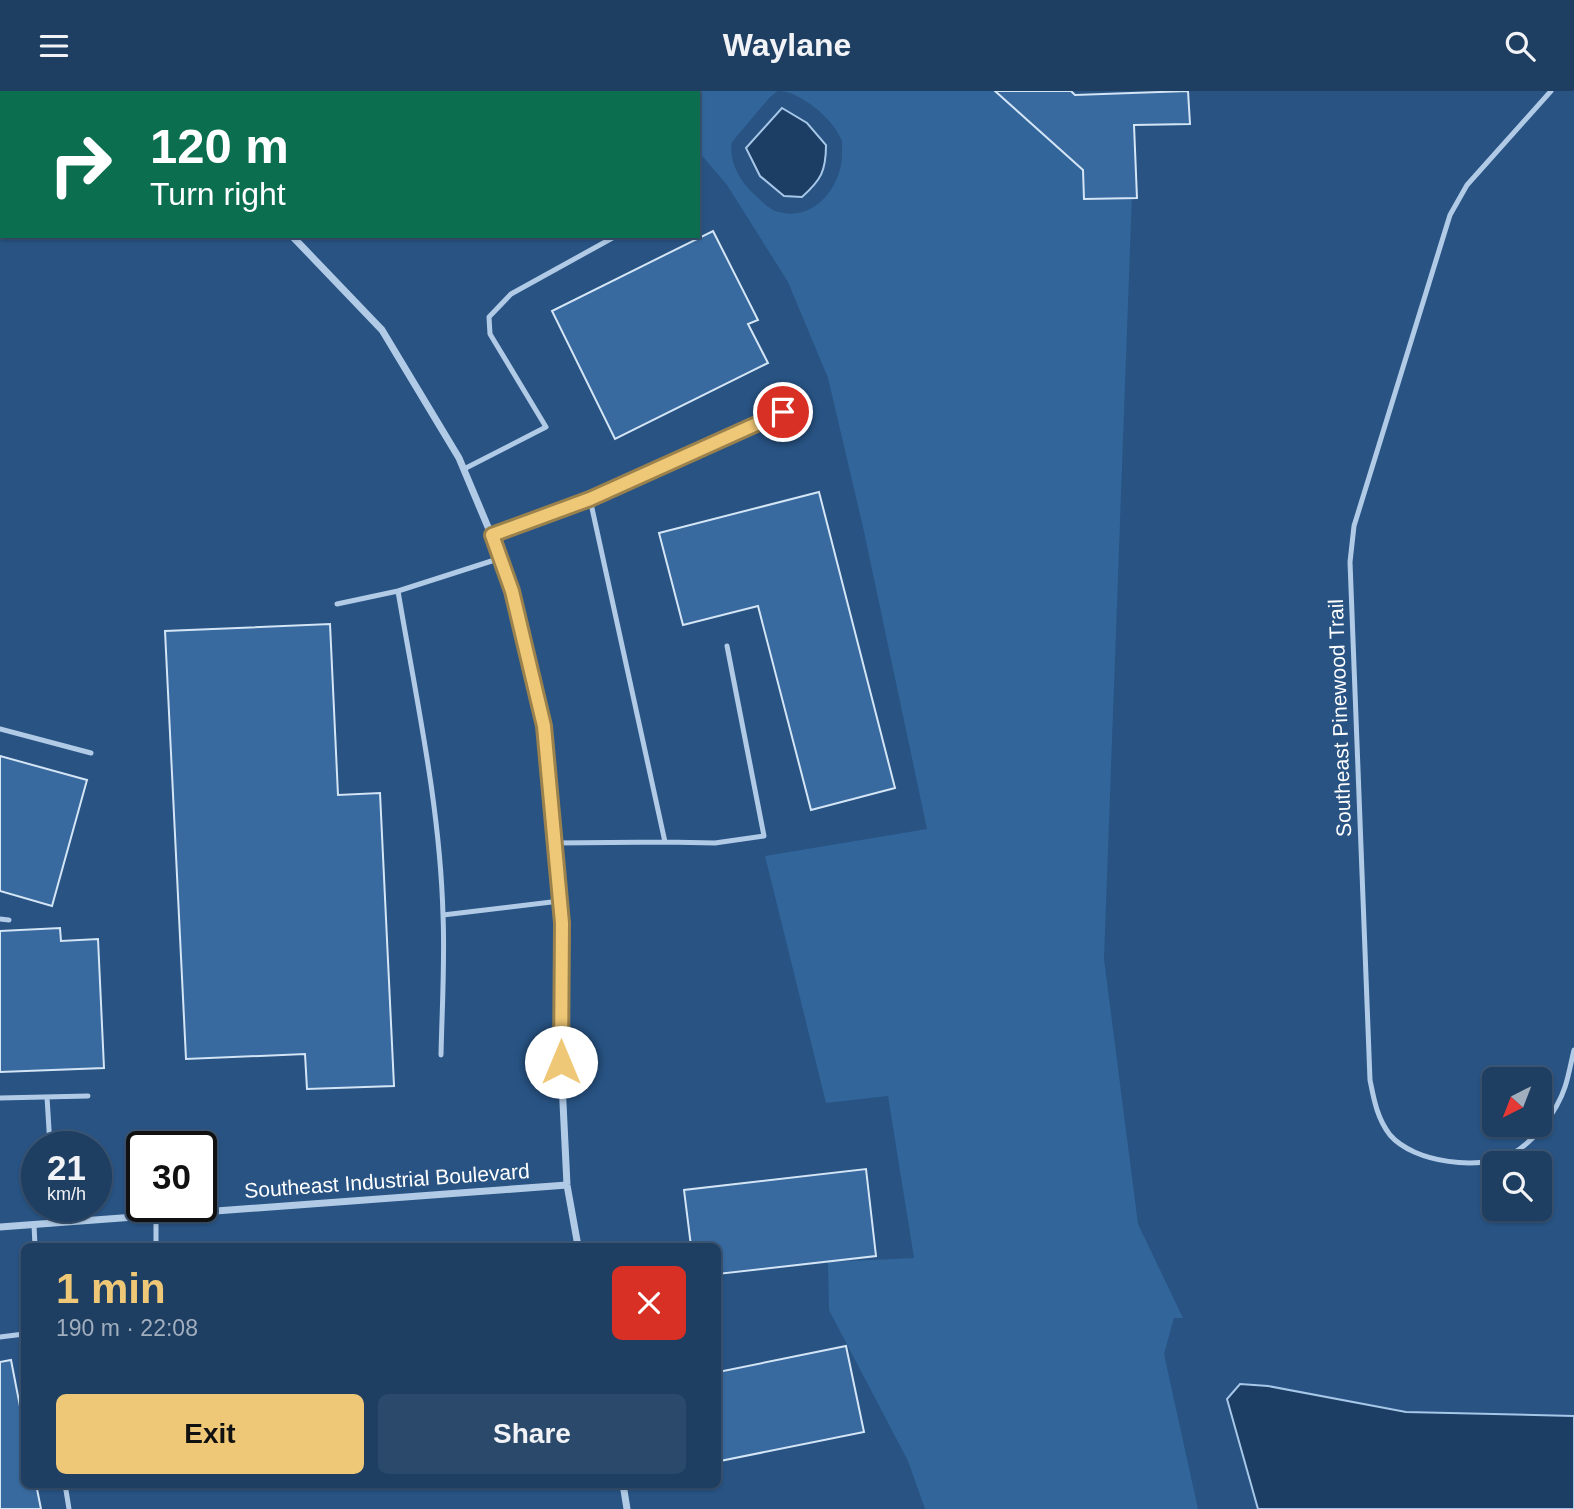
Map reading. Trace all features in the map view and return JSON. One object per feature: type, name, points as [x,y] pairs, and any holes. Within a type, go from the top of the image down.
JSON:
[{"type":"street","points":[[294,238],[382,330],[459,458],[492,535],[512,591],[544,726],[560,901],[561,1062],[567,1185],[577,1243]]},
{"type":"street","name":"Southeast Industrial Boulevard","points":[[217,1211],[567,1185]]},
{"type":"street","name":"Southeast Industrial Boulevard","points":[[0,1227],[126,1218]]},
{"type":"street","points":[[624,1488],[628,1509]]},
{"type":"lane","name":"Southeast Pinewood Trail","points":[[1550,91],[1467,185],[1451,215],[1354,526],[1350,562],[1370,1080],[1376,1112],[1392,1137],[1433,1160],[1480,1163],[1511,1154],[1532,1137],[1553,1112],[1565,1087],[1574,1050]]},
{"type":"lane","points":[[464,469],[546,427],[490,334],[489,317],[510,294],[612,238]]},
{"type":"lane","points":[[492,535],[590,499],[783,412]]},
{"type":"lane","points":[[590,499],[665,842]]},
{"type":"lane","points":[[337,604],[398,591],[501,558]]},
{"type":"lane","points":[[398,591],[431,783],[443,915],[441,1055]]},
{"type":"lane","points":[[555,843],[715,843],[764,836],[727,646]]},
{"type":"lane","points":[[0,729],[91,753]]},
{"type":"lane","points":[[443,915],[560,901]]},
{"type":"lane","points":[[0,919],[9,920]]},
{"type":"lane","points":[[0,1098],[88,1096]]},
{"type":"lane","points":[[47,1097],[49,1131]]},
{"type":"lane","points":[[156,1222],[156,1243]]},
{"type":"lane","points":[[34,1225],[35,1243]]},
{"type":"lane","points":[[0,1337],[21,1334]]},
{"type":"lane","points":[[66,1488],[69,1509]]},
{"type":"shaded area","points":[[700,91],[778,91],[1017,91],[1132,194],[1104,959],[1138,1224],[1183,1318],[1174,1318],[1164,1354],[1198,1509],[925,1509],[908,1461],[829,1310],[828,1262],[914,1258],[888,1096],[826,1103],[765,856],[927,829],[863,527],[828,378],[788,282],[727,185],[700,153]],"holes":[[[778,91],[790,93],[822,113],[834,127],[842,144],[841,164],[832,188],[815,206],[792,214],[772,209],[754,194],[740,177],[731,149],[732,142],[770,97]]]},
{"type":"shaded area","points":[[782,108],[807,123],[826,145],[821,174],[802,197],[784,196],[760,176],[746,148]]},
{"type":"shaded area","points":[[1240,1384],[1268,1386],[1406,1412],[1574,1416],[1574,1509],[1258,1509],[1227,1399]]},
{"type":"building","points":[[995,91],[1071,91],[1075,95],[1188,91],[1190,124],[1134,125],[1137,198],[1084,199],[1083,170]]},
{"type":"building","points":[[713,231],[758,320],[748,324],[768,363],[615,439],[552,311]]},
{"type":"building","points":[[819,492],[895,788],[811,810],[758,606],[683,625],[659,533]]},
{"type":"building","points":[[330,624],[338,795],[380,793],[394,1086],[307,1089],[305,1054],[186,1059],[165,631]]},
{"type":"building","points":[[0,756],[87,780],[52,906],[0,891]]},
{"type":"building","points":[[60,928],[61,941],[98,939],[104,1068],[0,1072],[0,931]]},
{"type":"building","points":[[866,1169],[876,1256],[721,1274],[721,1243],[691,1243],[684,1190]]},
{"type":"building","points":[[846,1346],[864,1432],[721,1461],[721,1371]]},
{"type":"building","points":[[11,1360],[21,1412],[21,1488],[37,1488],[41,1509],[0,1509],[0,1362]]},
{"type":"route","points":[[561,1062],[562,923],[544,726],[512,591],[492,535],[590,499],[783,412]]}]
